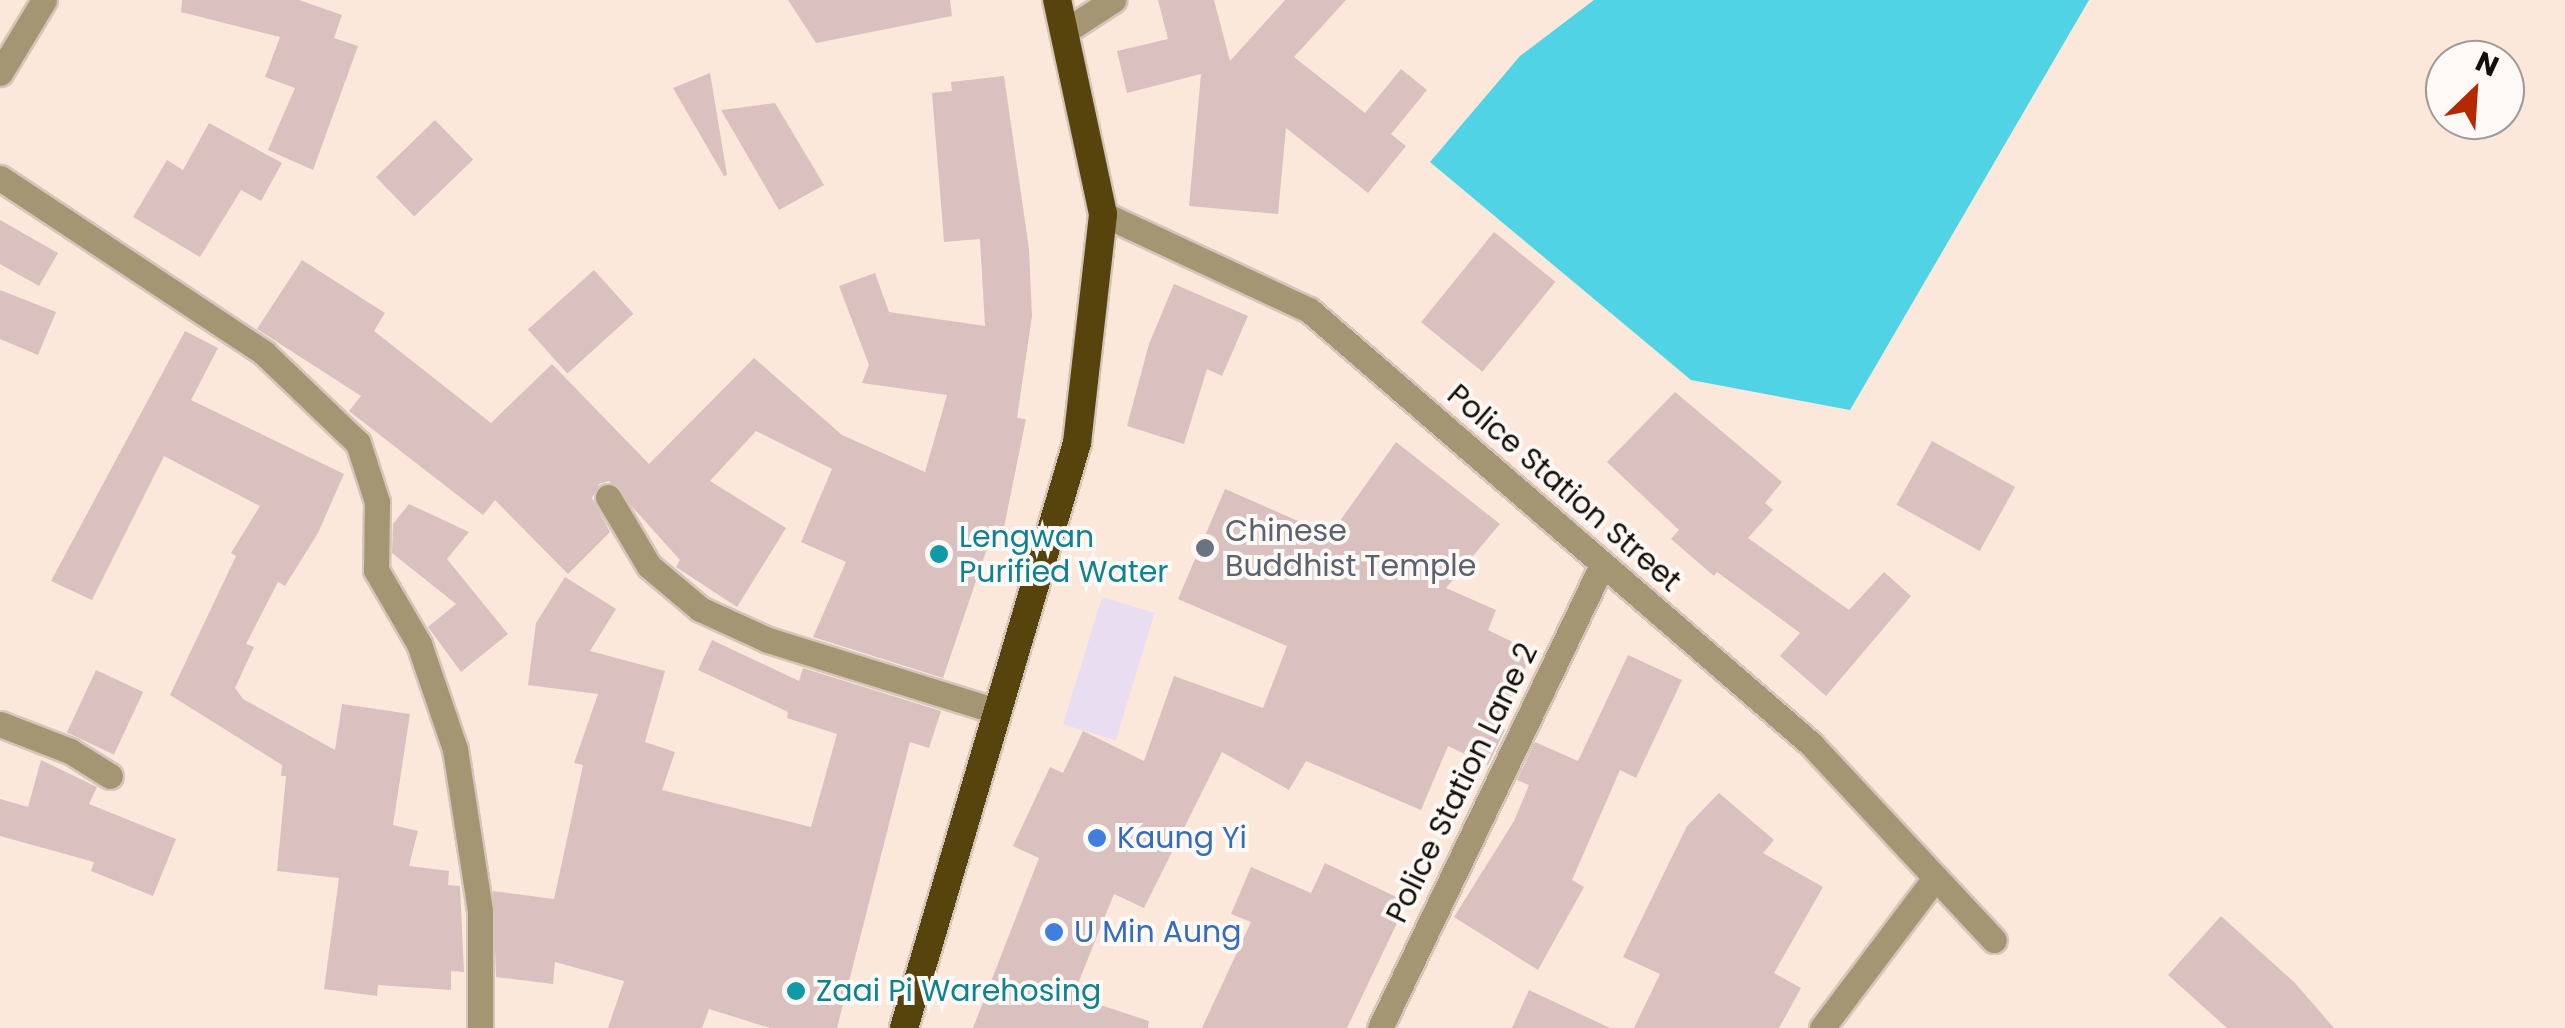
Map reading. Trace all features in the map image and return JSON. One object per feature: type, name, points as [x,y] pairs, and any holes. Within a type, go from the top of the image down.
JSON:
[{"type":"highway","points":[[904,1028],[1077,444],[1103,214],[1057,0]]},
{"type":"street","points":[[0,73],[44,0]]},
{"type":"street","points":[[1064,32],[1113,0]]},
{"type":"street","points":[[0,178],[264,353],[358,443],[377,502],[376,570],[418,644],[454,749],[480,911],[480,1028]]},
{"type":"street","name":"Police Station Street","points":[[1103,214],[1310,310],[1811,744],[1994,940]]},
{"type":"street","points":[[608,497],[649,566],[700,609],[768,640],[996,710]]},
{"type":"street","name":"Police Station Lane 2","points":[[1380,1028],[1602,565]]},
{"type":"street","points":[[0,724],[70,751],[110,776]]},
{"type":"street","points":[[1822,1028],[1935,878]]},
{"type":"shaded area","points":[[1102,597],[1155,613],[1116,740],[1063,724]]},
{"type":"water","points":[[1594,0],[2089,0],[1850,410],[1691,380],[1430,162],[1520,56]]},
{"type":"building","points":[[182,0],[299,0],[342,15],[334,38],[358,46],[313,170],[268,150],[295,88],[265,77],[280,37],[181,12]]},
{"type":"building","points":[[788,0],[950,0],[952,16],[816,43]]},
{"type":"building","points":[[1158,0],[1214,0],[1230,61],[1285,0],[1346,0],[1294,57],[1365,113],[1401,69],[1427,90],[1391,134],[1406,146],[1368,193],[1286,128],[1278,214],[1189,206],[1201,74],[1127,93],[1117,51],[1168,39]]},
{"type":"building","points":[[710,73],[727,175],[724,176],[673,88]]},
{"type":"building","points":[[1004,76],[1029,249],[1032,316],[1017,418],[1026,419],[1004,527],[995,525],[943,678],[813,637],[846,562],[801,542],[832,469],[756,431],[710,481],[786,528],[737,607],[676,567],[680,560],[609,481],[599,484],[592,498],[610,532],[568,574],[495,500],[483,515],[349,411],[361,396],[257,329],[302,260],[385,313],[374,331],[491,423],[552,364],[649,464],[754,358],[842,435],[925,472],[947,395],[862,383],[869,365],[839,286],[875,273],[889,312],[985,326],[980,239],[944,242],[932,93],[952,91],[951,82]]},
{"type":"building","points":[[775,103],[824,185],[779,210],[721,110]]},
{"type":"building","points":[[435,120],[473,160],[414,217],[376,177]]},
{"type":"building","points":[[209,123],[282,163],[261,201],[241,190],[200,257],[133,217],[167,160],[183,170]]},
{"type":"building","points":[[0,220],[58,253],[39,286],[0,264]]},
{"type":"building","points":[[1494,232],[1555,282],[1482,372],[1421,322]]},
{"type":"building","points":[[594,270],[633,314],[567,373],[528,330]]},
{"type":"building","points":[[1174,284],[1248,316],[1222,376],[1207,369],[1184,444],[1127,426],[1149,344]]},
{"type":"building","points":[[0,290],[56,312],[38,355],[0,339]]},
{"type":"building","points":[[185,331],[218,348],[191,400],[344,474],[318,533],[285,586],[278,582],[246,644],[254,647],[235,688],[243,699],[335,750],[342,704],[410,714],[393,825],[418,831],[409,866],[449,871],[448,885],[460,886],[464,972],[451,971],[451,990],[378,985],[377,996],[324,989],[339,878],[277,871],[286,776],[281,776],[282,765],[170,695],[236,556],[231,553],[260,506],[164,456],[92,600],[51,581]]},
{"type":"building","points":[[1675,392],[1782,482],[1765,503],[1773,510],[1748,538],[1849,610],[1884,572],[1911,596],[1826,696],[1780,656],[1800,633],[1717,572],[1714,576],[1671,539],[1679,530],[1607,462]]},
{"type":"building","points":[[1932,441],[2015,487],[1980,551],[1897,505]]},
{"type":"building","points":[[1396,442],[1500,524],[1446,588],[1496,610],[1488,630],[1533,652],[1497,726],[1505,730],[1488,765],[1448,746],[1421,810],[1306,761],[1289,790],[1222,752],[1144,908],[1114,894],[1073,996],[1149,1021],[1148,1028],[973,1028],[1039,858],[1013,846],[1050,767],[1063,773],[1083,731],[1144,761],[1174,676],[1263,708],[1287,646],[1178,599],[1225,489],[1330,535]]},
{"type":"building","points":[[409,504],[469,532],[447,559],[508,634],[461,672],[428,627],[456,604],[392,553],[393,524]]},
{"type":"building","points":[[565,577],[616,609],[590,651],[665,671],[645,742],[675,752],[662,790],[811,827],[837,734],[787,718],[788,712],[698,670],[712,640],[799,681],[803,668],[941,711],[929,748],[910,742],[837,1028],[770,1028],[709,1009],[702,1028],[608,1028],[624,981],[555,962],[553,984],[496,977],[493,891],[554,899],[583,765],[574,763],[598,694],[528,685],[536,623]]},
{"type":"building","points":[[1628,655],[1682,680],[1636,778],[1620,770],[1572,880],[1584,887],[1538,970],[1454,917],[1514,821],[1529,785],[1517,780],[1535,742],[1578,761]]},
{"type":"building","points":[[96,670],[143,692],[114,755],[67,733]]},
{"type":"building","points":[[41,760],[97,787],[89,804],[176,839],[153,896],[91,871],[94,862],[0,836],[0,799],[28,807]]},
{"type":"building","points":[[1719,793],[1774,840],[1763,853],[1823,887],[1774,973],[1801,988],[1779,1028],[1634,1028],[1660,974],[1623,957],[1687,826]]},
{"type":"building","points":[[1325,863],[1407,902],[1347,1028],[1202,1028],[1251,922],[1231,914],[1251,867],[1311,893]]},
{"type":"building","points":[[2221,916],[2295,983],[2334,1028],[2227,1028],[2168,975]]},
{"type":"building","points":[[1529,990],[1610,1028],[1512,1028]]},
{"type":"place","name":"Chinese Buddhist Temple","points":[[1205,548]]},
{"type":"place","name":"Lengwan Purified Water","points":[[939,554]]},
{"type":"place","name":"Kaung Yi","points":[[1097,838]]},
{"type":"place","name":"U Min Aung","points":[[1054,932]]},
{"type":"place","name":"Zaai Pi Warehosing","points":[[796,991]]}]
